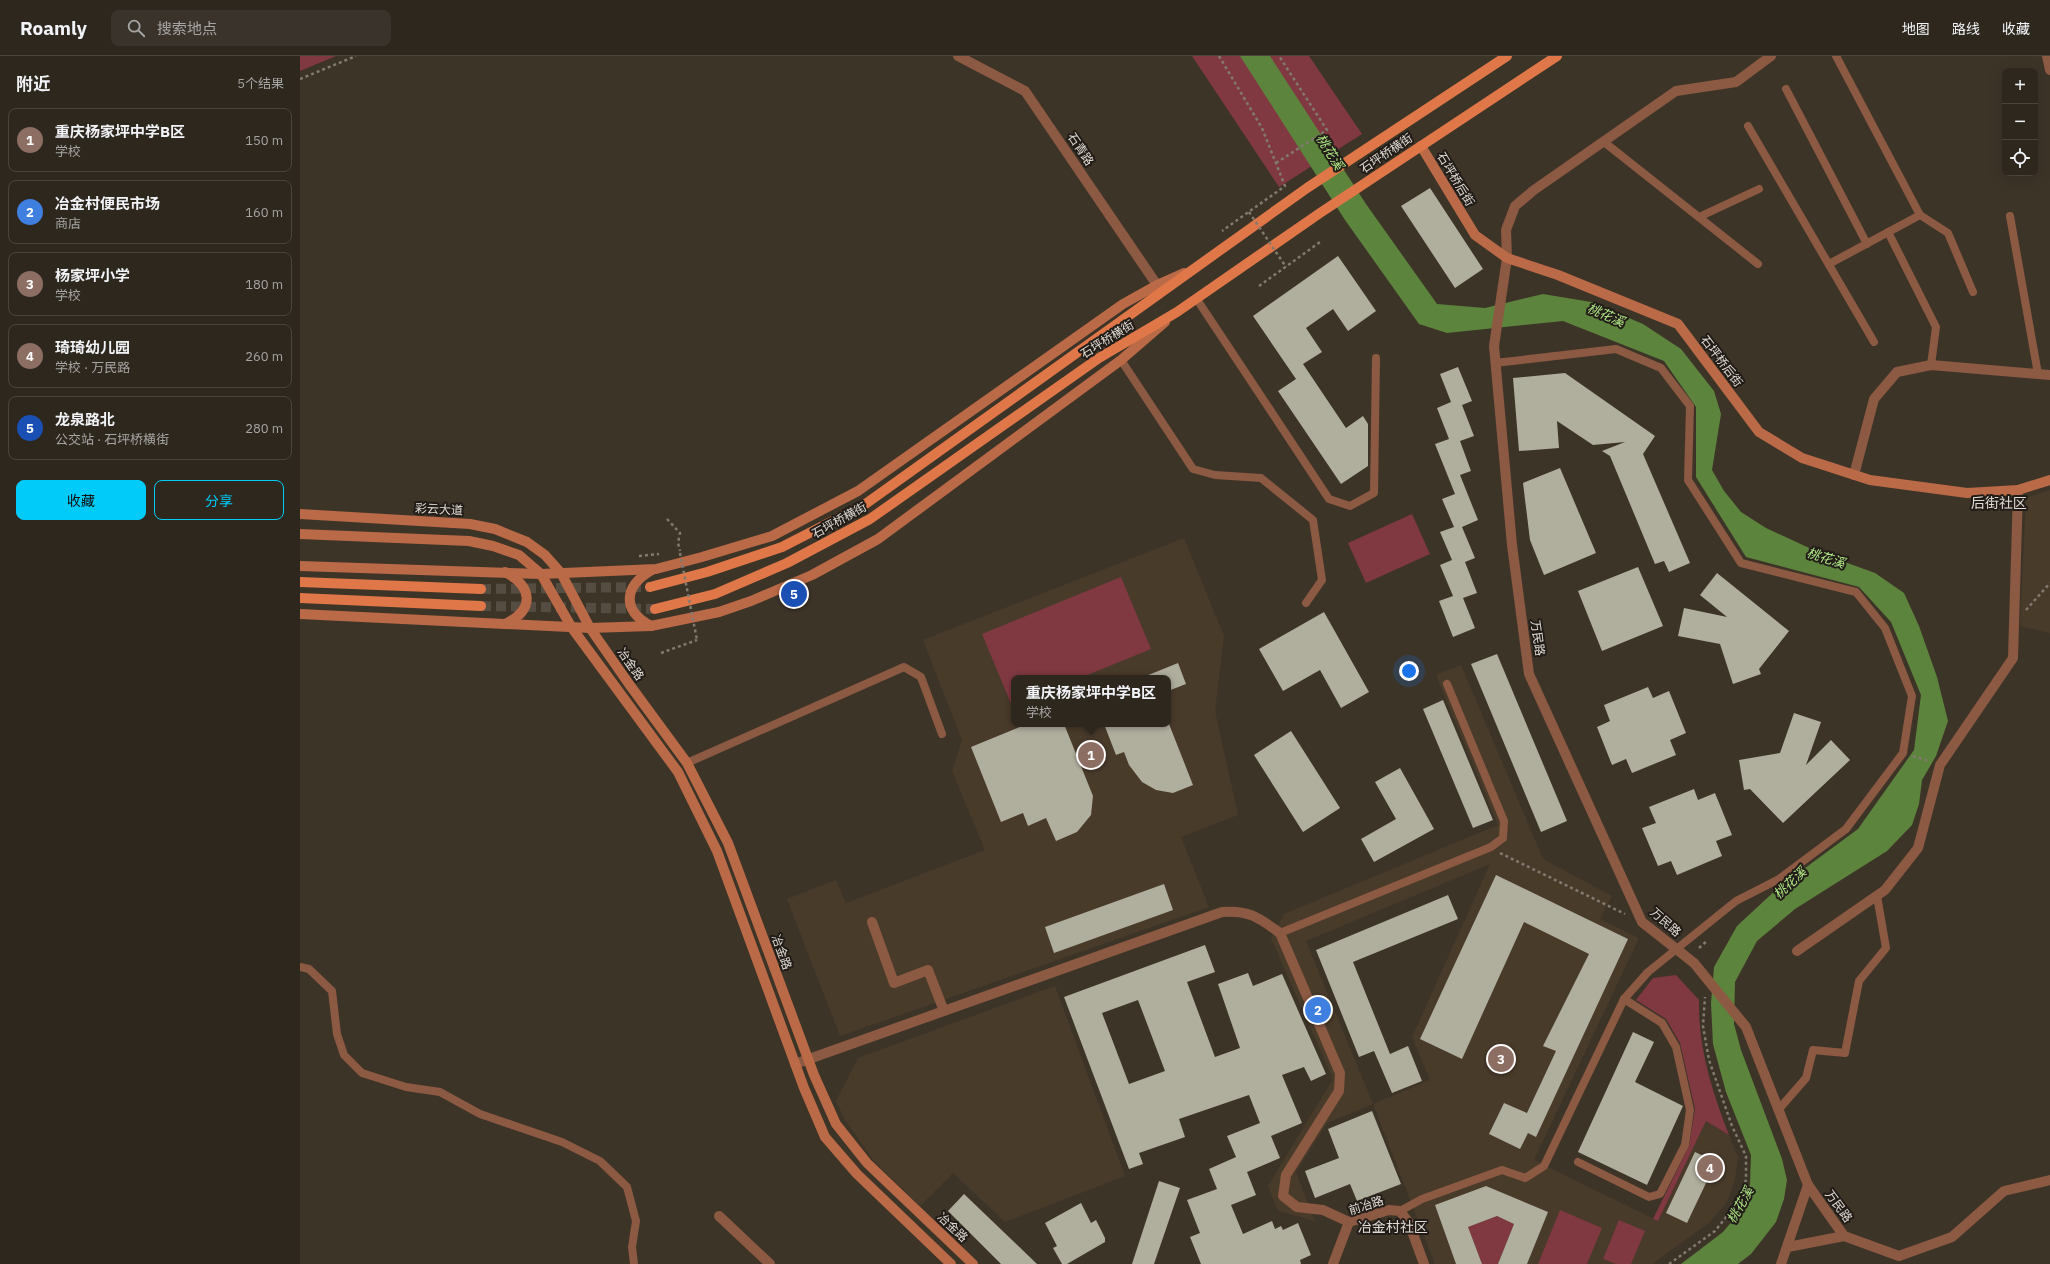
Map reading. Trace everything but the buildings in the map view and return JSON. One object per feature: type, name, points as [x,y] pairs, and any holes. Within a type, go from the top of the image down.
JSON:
[{"type":"main road","name":"石坪桥横街","points":[[650,587],[708,572],[782,547],[864,505],[1351,156],[1507,56]]},
{"type":"main road","name":"石坪桥横街","points":[[655,609],[715,594],[787,564],[870,519],[1099,358],[1177,312],[1320,212],[1557,56]]},
{"type":"main road","points":[[300,582],[481,589]]},
{"type":"main road","points":[[300,598],[481,606]]},
{"type":"street","name":"石青路","points":[[958,56],[1025,91],[1157,285]]},
{"type":"street","name":"万民路","points":[[1771,56],[1736,82],[1676,91],[1534,190],[1515,206],[1506,230],[1506,262],[1494,346],[1512,545],[1529,674],[1642,922],[1694,963],[1746,1027],[1808,1185],[1844,1236],[1899,1256],[1952,1237],[2004,1191],[2050,1180]]},
{"type":"street","points":[[2047,56],[2050,70]]},
{"type":"street","name":"石坪桥后街","points":[[1421,146],[1475,235],[1506,262],[1558,275],[1678,324],[1759,432],[1802,458],[1870,480],[1967,493],[2018,490],[2050,480]]},
{"type":"street","points":[[300,566],[541,574],[656,568],[702,557],[772,536],[858,491],[1123,304],[1157,285],[1195,268]]},
{"type":"street","points":[[300,614],[590,628],[651,626],[719,612],[751,601],[812,575],[872,542],[908,518],[1121,360],[1177,312]]},
{"type":"street","points":[[1854,475],[1874,399],[1897,372],[1931,365],[2050,375]]},
{"type":"street","points":[[1797,951],[1885,890],[1918,848],[1940,765],[2013,658],[2018,490]]},
{"type":"street","name":"彩云大道","points":[[300,514],[470,524],[495,529],[527,542],[545,555],[562,573],[590,628]]},
{"type":"street","points":[[300,534],[469,541],[493,546],[519,555],[541,574],[572,628],[678,772],[717,851],[795,1064],[825,1137],[857,1174],[951,1264]]},
{"type":"street","points":[[651,626],[640,620],[633,611],[630,601],[630,590],[642,576],[656,568]]},
{"type":"street","points":[[505,572],[520,582],[525,591],[527,601],[526,609],[519,617],[507,623]]},
{"type":"street","name":"冶金路","points":[[590,628],[629,684],[687,762],[728,843],[808,1059],[836,1124],[867,1163],[973,1264]]},
{"type":"street","points":[[795,1064],[1222,912],[1240,910],[1261,920],[1280,934],[1340,1073],[1338,1091],[1286,1175],[1283,1196],[1297,1207],[1323,1210],[1349,1222]]},
{"type":"street","points":[[872,922],[894,983],[928,970],[944,1011]]},
{"type":"street","points":[[1781,1264],[1808,1185]]},
{"type":"street","name":"前冶路","points":[[1333,1264],[1349,1222],[1389,1210],[1400,1212],[1409,1223],[1424,1264]]},
{"type":"street","points":[[719,1216],[770,1264]]},
{"type":"street","points":[[1788,1247],[1844,1236]]},
{"type":"lane","points":[[1836,56],[1920,215],[1948,232],[1973,292]]},
{"type":"lane","points":[[1786,89],[1867,244]]},
{"type":"lane","points":[[1748,126],[1874,342]]},
{"type":"lane","points":[[1604,142],[1758,264]]},
{"type":"lane","points":[[1698,217],[1759,190]]},
{"type":"lane","points":[[1828,264],[1920,215]]},
{"type":"lane","points":[[2010,216],[2038,374]]},
{"type":"lane","points":[[1888,232],[1936,327],[1931,365]]},
{"type":"lane","points":[[1196,298],[1329,499],[1350,506],[1374,493],[1376,358]]},
{"type":"lane","points":[[1400,1212],[1422,1199],[1502,1170],[1525,1178],[1544,1166],[1624,999],[1648,972],[1678,950],[1736,901],[1778,879],[1846,829],[1903,753],[1912,696],[1885,628],[1856,592],[1741,564],[1688,480],[1690,406],[1661,368],[1616,349],[1495,362]]},
{"type":"lane","points":[[1121,360],[1193,469],[1215,475],[1261,478],[1313,520],[1322,580],[1306,603]]},
{"type":"lane","points":[[687,762],[904,667],[921,677],[942,734]]},
{"type":"lane","points":[[1280,934],[1491,847],[1503,838],[1504,822],[1447,684]]},
{"type":"lane","points":[[1779,1109],[1806,1078],[1813,1050],[1845,1053],[1859,981],[1886,948],[1877,896]]},
{"type":"lane","points":[[300,967],[309,969],[332,991],[337,1034],[344,1055],[362,1073],[406,1088],[440,1092],[480,1114],[562,1142],[600,1161],[627,1187],[636,1220],[632,1247],[634,1264]]},
{"type":"lane","points":[[1578,1162],[1649,1197],[1660,1194],[1685,1145],[1690,1110],[1676,1047],[1662,1023],[1624,999]]},
{"type":"path","points":[[300,79],[356,56]]},
{"type":"path","points":[[1219,56],[1262,128],[1285,186],[1222,231]]},
{"type":"path","points":[[1276,163],[1327,130],[1279,56]]},
{"type":"path","points":[[1249,212],[1286,267]]},
{"type":"path","points":[[1259,286],[1320,242]]},
{"type":"path","points":[[661,653],[697,640],[678,543],[680,533],[667,520]]},
{"type":"path","points":[[2014,623],[2050,583]]},
{"type":"path","points":[[1903,753],[1940,765]]},
{"type":"path","points":[[1491,847],[1614,910]]},
{"type":"path","points":[[1669,1264],[1715,1231],[1735,1206],[1746,1180],[1746,1156],[1732,1126],[1709,1060],[1704,1026],[1705,997],[1700,992]]},
{"type":"shaded area","points":[[300,56],[336,56],[300,71]]},
{"type":"shaded area","points":[[1192,56],[1309,56],[1362,134],[1279,187]]},
{"type":"shaded area","points":[[2050,490],[2050,633],[2020,626],[2026,498]]},
{"type":"shaded area","points":[[1412,514],[1430,554],[1366,583],[1348,543]]},
{"type":"shaded area","points":[[1184,538],[1224,636],[1215,711],[1238,815],[1181,837],[1209,907],[840,1036],[787,899],[836,880],[846,903],[985,850],[952,771],[962,740],[923,640]]},
{"type":"shaded area","points":[[1121,577],[1151,649],[1087,675],[1011,675],[1011,704],[982,634]]},
{"type":"shaded area","points":[[1461,665],[1543,859],[1612,896],[1600,919],[1639,938],[1534,1160],[1658,1221],[1706,1121],[1729,1135],[1738,1157],[1735,1180],[1727,1202],[1709,1223],[1652,1264],[1435,1264],[1373,1104],[1327,1123],[1296,1172],[1315,1221],[1278,1211],[1268,1186],[1333,1079],[1271,938],[1284,914],[1498,825],[1436,675]],"holes":[[[1490,864],[1412,1037],[1430,1080],[1373,1104],[1306,941]]]},
{"type":"shaded area","points":[[1676,975],[1699,1000],[1699,1018],[1707,1069],[1729,1135],[1706,1121],[1658,1221],[1653,1219],[1689,1146],[1695,1109],[1680,1043],[1666,1019],[1636,1000],[1653,978]]},
{"type":"shaded area","points":[[1055,986],[1125,1176],[1005,1222],[953,1173],[920,1206],[874,1161],[844,1118],[836,1101],[858,1058]]},
{"type":"shaded area","points":[[1560,1210],[1602,1228],[1587,1264],[1538,1264]]},
{"type":"shaded area","points":[[1497,1216],[1514,1224],[1498,1264],[1482,1264],[1468,1227]]},
{"type":"shaded area","points":[[1619,1220],[1645,1231],[1631,1264],[1616,1264],[1603,1259]]},
{"type":"water","name":"桃花溪","points":[[1240,56],[1270,56],[1366,204],[1437,304],[1485,308],[1543,294],[1591,302],[1643,324],[1681,349],[1714,391],[1721,414],[1712,470],[1724,491],[1741,512],[1766,528],[1820,553],[1875,573],[1904,593],[1919,626],[1937,677],[1948,721],[1936,756],[1922,780],[1919,804],[1912,825],[1887,851],[1795,909],[1757,941],[1735,982],[1734,1024],[1741,1050],[1782,1159],[1787,1180],[1784,1199],[1776,1222],[1751,1254],[1738,1264],[1681,1264],[1723,1232],[1739,1213],[1750,1184],[1751,1155],[1726,1092],[1713,1044],[1711,1003],[1714,967],[1737,926],[1778,888],[1858,829],[1914,750],[1921,695],[1891,622],[1859,587],[1746,557],[1696,477],[1696,407],[1664,361],[1563,321],[1447,333],[1419,324],[1345,220]]},
{"type":"tunnel","points":[[481,589],[650,587]]},
{"type":"tunnel","points":[[481,606],[655,609]]},
{"type":"place","name":"龙泉路北","points":[[794,594]]},
{"type":"place","name":"重庆杨家坪中学B区","points":[[1091,755]]},
{"type":"place","name":"冶金村便民市场","points":[[1318,1010]]},
{"type":"place","name":"杨家坪小学","points":[[1501,1059]]},
{"type":"place","name":"琦琦幼儿园","points":[[1710,1168]]},
{"type":"district","name":"后街社区","points":[[1999,503]]},
{"type":"district","name":"冶金村社区","points":[[1393,1227]]}]
